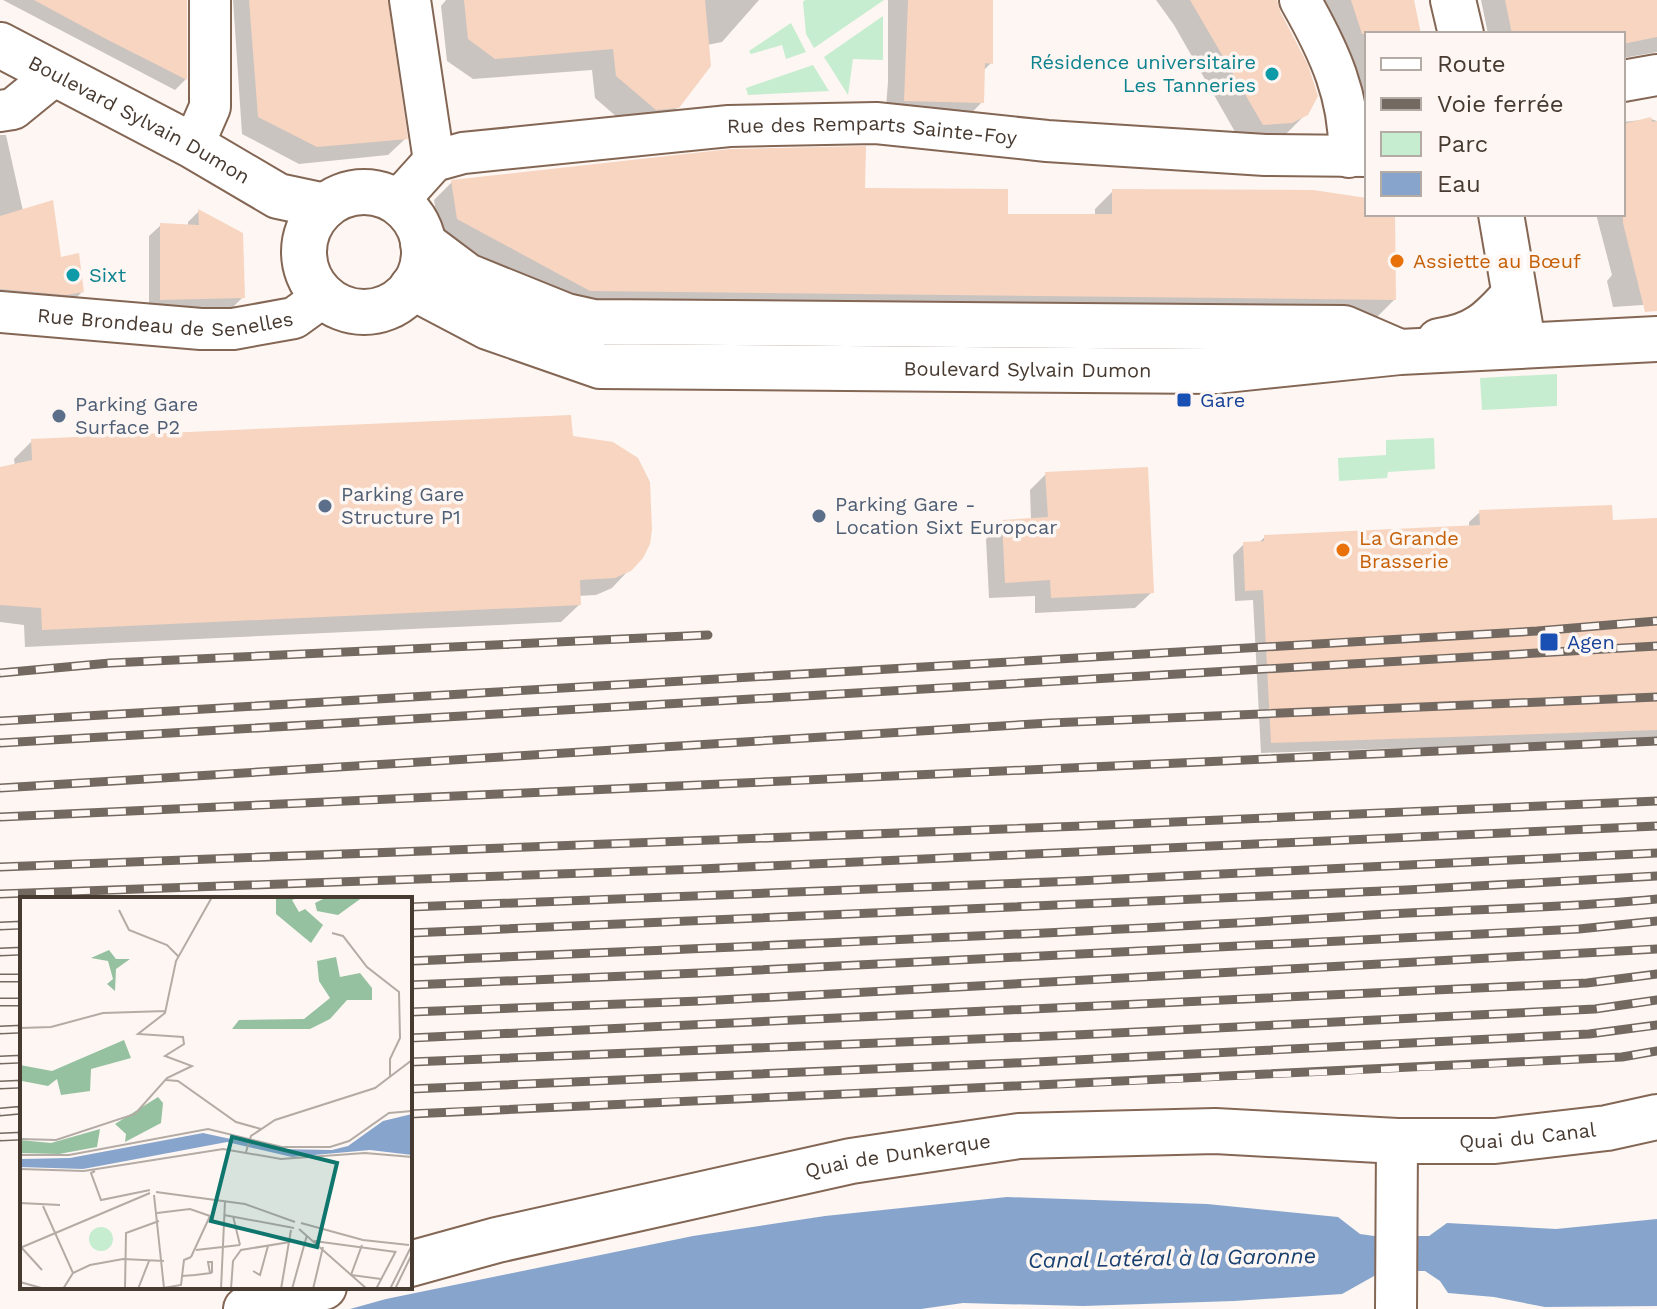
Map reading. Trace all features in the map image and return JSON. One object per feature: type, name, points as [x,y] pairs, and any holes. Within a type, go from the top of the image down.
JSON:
[{"type":"street","points":[[193,146],[210,107],[210,0]]},
{"type":"street","points":[[397,202],[434,161],[410,0]]},
{"type":"street","points":[[1300,0],[1323,40],[1346,102],[1358,156]]},
{"type":"street","points":[[1453,0],[1461,32]]},
{"type":"street","name":"Boulevard Sylvain Dumon","points":[[0,45],[193,146],[316,220]]},
{"type":"street","points":[[0,111],[13,109],[56,74]]},
{"type":"street","points":[[1625,81],[1657,75]]},
{"type":"street","name":"Rue des Remparts Sainte-Foy","points":[[434,161],[463,153],[729,126],[876,123],[1047,141],[1265,155],[1358,156]]},
{"type":"street","points":[[356,192],[385,195],[397,202],[415,220],[423,243],[423,259],[412,287],[401,299],[386,308],[370,312],[337,306],[323,297],[311,282],[304,264],[316,220],[339,197],[356,192]]},
{"type":"street","points":[[1501,216],[1525,347]]},
{"type":"street","points":[[423,243],[467,276],[566,316],[593,322],[1344,328],[1391,348],[1525,347],[1657,339]]},
{"type":"street","name":"Boulevard Sylvain Dumon","points":[[412,287],[488,327],[600,366],[1216,371],[1301,364],[1339,347],[1391,348]]},
{"type":"street","points":[[1391,348],[1460,338],[1487,325],[1514,295]]},
{"type":"street","name":"Rue Brondeau de Senelles","points":[[0,312],[233,329],[294,318],[323,297]]},
{"type":"street","name":"Quai du Canal","points":[[1397,1154],[1607,1128],[1657,1117]]},
{"type":"street","name":"Quai de Dunkerque","points":[[412,1263],[497,1240],[851,1161],[1019,1136],[1215,1131],[1397,1154]]},
{"type":"street","points":[[1396,1309],[1397,1154]]},
{"type":"street","points":[[246,1309],[317,1289]]},
{"type":"green space","points":[[805,0],[884,0],[814,48],[806,34]]},
{"type":"green space","points":[[883,16],[883,60],[853,59],[848,95],[824,57]]},
{"type":"green space","points":[[791,23],[806,52],[786,59],[782,45],[751,54],[749,51]]},
{"type":"green space","points":[[813,65],[829,91],[748,95],[746,88]]},
{"type":"green space","points":[[1557,374],[1557,406],[1482,410],[1480,378]]},
{"type":"green space","points":[[1434,438],[1435,469],[1388,472],[1387,478],[1339,481],[1338,458],[1386,455],[1386,440]]},
{"type":"water","name":"Canal Latéral à la Garonne","points":[[1007,1197],[1207,1204],[1338,1217],[1360,1234],[1374,1236],[1429,1236],[1447,1223],[1556,1229],[1657,1219],[1657,1306],[1545,1307],[1494,1297],[1448,1293],[1440,1281],[1425,1271],[1383,1271],[1342,1294],[1234,1301],[1083,1306],[963,1303],[921,1309],[350,1309],[693,1236],[825,1216]]},
{"type":"building","points":[[34,0],[187,0],[187,80],[108,40]]},
{"type":"building","points":[[249,0],[388,0],[408,139],[317,147],[258,117]]},
{"type":"building","points":[[464,0],[705,0],[711,66],[679,108],[656,110],[616,76],[613,49],[495,59],[468,39]]},
{"type":"building","points":[[908,0],[993,0],[993,64],[985,63],[984,103],[904,101]]},
{"type":"building","name":"Résidence universitaire Les Tanneries","points":[[1190,0],[1277,0],[1308,65],[1318,96],[1308,115],[1292,123],[1263,125]]},
{"type":"building","points":[[1351,0],[1414,0],[1421,32],[1362,34]]},
{"type":"building","points":[[1505,0],[1657,0],[1657,37],[1625,44],[1625,32],[1512,32]]},
{"type":"building","points":[[1651,117],[1652,122],[1657,121],[1657,311],[1645,312],[1623,223],[1625,124]]},
{"type":"building","points":[[866,146],[865,188],[1008,189],[1008,214],[1112,214],[1112,189],[1313,190],[1365,198],[1365,216],[1395,216],[1396,300],[590,291],[457,219],[451,180],[730,149]]},
{"type":"building","points":[[53,200],[61,257],[79,253],[84,292],[67,295],[0,289],[0,216]]},
{"type":"building","points":[[198,209],[243,233],[245,298],[160,300],[160,223],[199,225]]},
{"type":"building","name":"Parking Gare Structure P1","points":[[571,415],[573,436],[613,442],[638,458],[650,482],[652,530],[643,558],[631,571],[615,578],[580,580],[581,605],[42,630],[41,608],[0,605],[0,467],[32,460],[31,439]]},
{"type":"building","points":[[1148,467],[1154,593],[1051,598],[1050,580],[1005,583],[1002,520],[1048,517],[1045,472]]},
{"type":"building","points":[[1612,505],[1613,520],[1657,518],[1657,730],[1271,743],[1263,590],[1245,591],[1243,542],[1264,541],[1264,535],[1480,525],[1479,510]]},
{"type":"railway","points":[[0,721],[1537,631],[1657,621]]},
{"type":"railway","points":[[0,673],[110,663],[708,635]]},
{"type":"railway","points":[[0,743],[1657,646]]},
{"type":"railway","points":[[0,788],[1050,723],[1657,697]]},
{"type":"railway","points":[[0,817],[1657,741]]},
{"type":"railway","points":[[0,867],[1657,801]]},
{"type":"railway","points":[[0,894],[700,869],[1657,826]]},
{"type":"railway","points":[[412,907],[1077,881],[1657,853]]},
{"type":"railway","points":[[412,933],[1406,890],[1657,876]]},
{"type":"railway","points":[[412,961],[1120,929],[1657,899]]},
{"type":"railway","points":[[412,985],[1579,929],[1657,921]]},
{"type":"railway","points":[[0,926],[20,925]]},
{"type":"railway","points":[[412,1012],[700,1001],[1657,949]]},
{"type":"railway","points":[[0,952],[20,951]]},
{"type":"railway","points":[[412,1038],[1587,983],[1657,974]]},
{"type":"railway","points":[[0,978],[20,978]]},
{"type":"railway","points":[[412,1062],[1075,1035],[1595,1009],[1657,1000]]},
{"type":"railway","points":[[0,1002],[20,1002]]},
{"type":"railway","points":[[412,1089],[1589,1034],[1657,1025]]},
{"type":"railway","points":[[0,1030],[20,1029]]},
{"type":"railway","points":[[412,1114],[1470,1065],[1622,1057],[1657,1051]]},
{"type":"railway","points":[[0,1060],[20,1059]]},
{"type":"railway","points":[[0,1085],[20,1084]]},
{"type":"railway","points":[[0,1112],[20,1110]]},
{"type":"railway","points":[[0,1137],[20,1136]]},
{"type":"place","name":"Résidence universitaire Les Tanneries","points":[[1272,74]]},
{"type":"place","name":"Assiette au Bœuf","points":[[1397,261]]},
{"type":"place","name":"Sixt","points":[[73,275]]},
{"type":"place","name":"Gare","points":[[1184,400]]},
{"type":"place","name":"Parking Gare Surface P2","points":[[59,416]]},
{"type":"place","name":"Parking Gare Structure P1","points":[[325,506]]},
{"type":"place","name":"Parking Gare - Location Sixt Europcar","points":[[819,516]]},
{"type":"place","name":"La Grande Brasserie","points":[[1343,550]]},
{"type":"place","name":"Agen","points":[[1549,642]]}]
